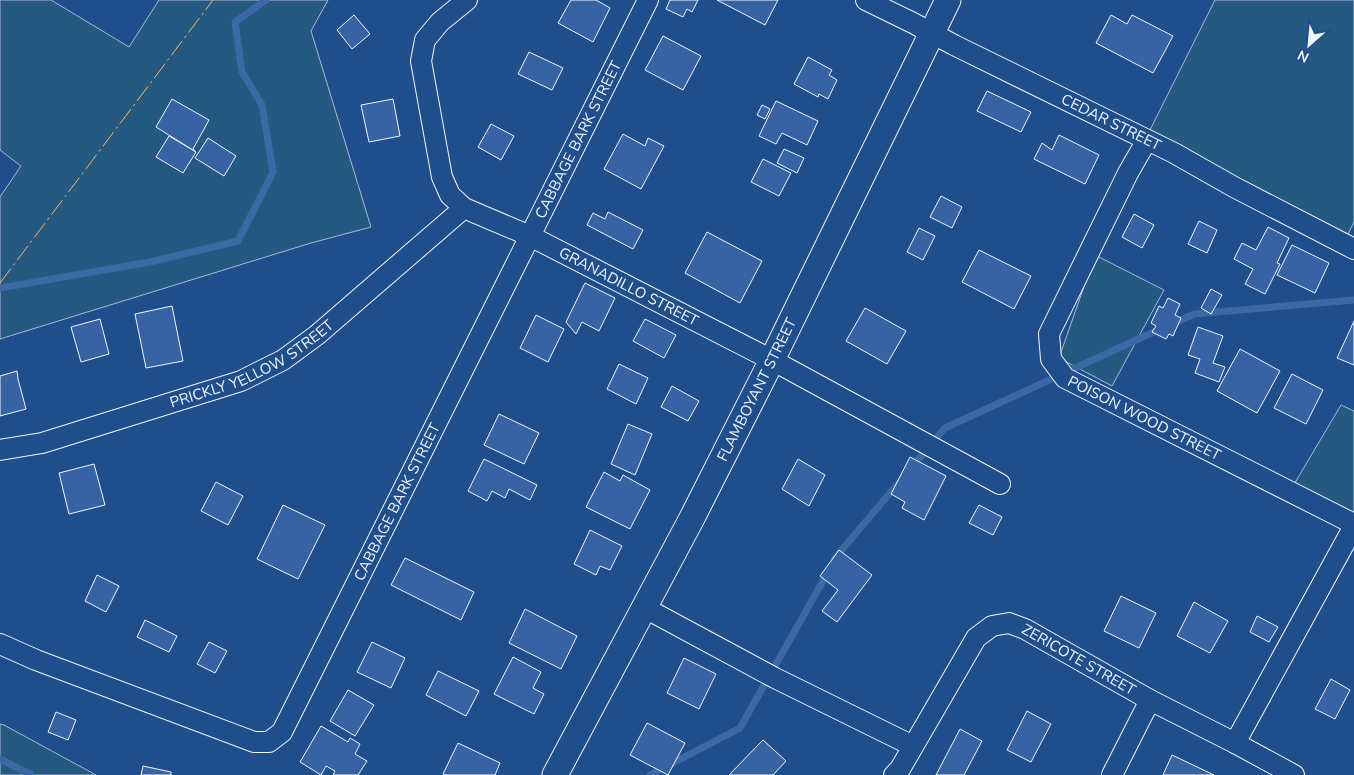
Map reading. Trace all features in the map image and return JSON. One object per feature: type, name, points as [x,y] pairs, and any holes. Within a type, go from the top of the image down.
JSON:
[{"type":"street","name":"GRANADILLO STREET","points":[[467,0],[440,22],[425,40],[421,61],[442,177],[450,196],[464,208],[530,236],[772,360],[1000,484]]},
{"type":"street","name":"CABBAGE BARK STREET","points":[[0,644],[36,660],[254,742],[269,742],[282,732],[648,0]]},
{"type":"street","name":"CEDAR STREET","points":[[866,0],[1191,162],[1234,188],[1354,248]]},
{"type":"street","name":"FLAMBOYANT STREET","points":[[555,775],[696,510],[772,360],[948,0]]},
{"type":"street","name":"POISON WOOD STREET","points":[[1147,140],[1128,173],[1048,334],[1051,359],[1064,378],[1354,525]]},
{"type":"street","name":"PRICKLY YELLOW STREET","points":[[0,450],[42,443],[241,381],[283,360],[317,335],[464,208]]},
{"type":"street","points":[[1235,743],[1354,525]]},
{"type":"street","points":[[645,608],[775,678],[913,746]]},
{"type":"street","name":"ZERICOTE STREET","points":[[894,775],[900,769],[976,638],[992,626],[1009,623],[1025,629],[1150,700],[1294,775]]},
{"type":"street","points":[[1112,775],[1150,700]]},
{"type":"shaded area","points":[[0,0],[51,0],[129,47],[159,0],[328,0],[311,31],[371,227],[311,243],[0,339],[0,197],[21,166],[0,150]]},
{"type":"shaded area","points":[[1215,0],[1354,0],[1354,222],[1347,236],[1269,198],[1150,130]]},
{"type":"shaded area","points":[[1095,255],[1164,290],[1112,386],[1059,358]]},
{"type":"shaded area","points":[[1341,405],[1354,411],[1354,514],[1293,486]]},
{"type":"shaded area","points":[[0,724],[4,725],[96,775],[0,775]]},
{"type":"building","points":[[571,0],[596,0],[610,8],[593,42],[558,23]]},
{"type":"building","points":[[670,0],[698,0],[692,12],[687,9],[683,17],[666,9]]},
{"type":"building","points":[[717,0],[778,0],[765,25]]},
{"type":"building","points":[[354,15],[370,34],[352,49],[337,30]]},
{"type":"building","points":[[1111,15],[1127,24],[1132,15],[1173,36],[1153,73],[1096,43]]},
{"type":"building","points":[[663,36],[701,56],[683,90],[645,70]]},
{"type":"building","points":[[529,52],[563,68],[552,90],[518,74]]},
{"type":"building","points":[[808,57],[832,70],[829,75],[837,80],[828,99],[819,94],[818,97],[794,84]]},
{"type":"building","points":[[987,91],[1031,112],[1021,132],[977,111]]},
{"type":"building","points":[[172,99],[209,120],[193,149],[196,152],[156,127]]},
{"type":"building","points":[[393,99],[400,136],[369,142],[361,105]]},
{"type":"building","points":[[776,101],[818,121],[807,145],[782,133],[776,144],[759,136]]},
{"type":"building","points":[[762,105],[770,109],[765,119],[757,115]]},
{"type":"building","points":[[491,124],[514,136],[501,160],[478,147]]},
{"type":"building","points":[[623,134],[645,146],[648,138],[664,146],[641,189],[604,169]]},
{"type":"building","points":[[1059,135],[1099,155],[1085,184],[1034,159],[1042,143],[1052,150]]},
{"type":"building","points":[[169,136],[196,152],[183,173],[156,157]]},
{"type":"building","points":[[208,138],[236,156],[224,176],[195,158]]},
{"type":"building","points":[[784,149],[804,158],[797,173],[777,163]]},
{"type":"building","points":[[763,159],[791,173],[779,196],[751,182]]},
{"type":"building","points":[[941,196],[962,207],[952,228],[930,217]]},
{"type":"building","points":[[608,212],[643,230],[633,249],[587,225],[593,213],[605,219]]},
{"type":"building","points":[[1134,214],[1154,225],[1142,248],[1122,237]]},
{"type":"building","points":[[1199,221],[1217,230],[1207,253],[1188,244]]},
{"type":"building","points":[[1268,227],[1289,238],[1277,263],[1280,264],[1265,294],[1245,284],[1253,269],[1234,259],[1242,243],[1256,250]]},
{"type":"building","points":[[919,228],[935,236],[923,260],[907,252]]},
{"type":"building","points":[[707,232],[762,261],[740,303],[685,273]]},
{"type":"building","points":[[1292,245],[1329,263],[1315,293],[1277,275]]},
{"type":"building","points":[[979,250],[1031,276],[1014,309],[962,282]]},
{"type":"building","points":[[585,283],[615,298],[599,331],[582,322],[576,334],[566,322]]},
{"type":"building","points":[[1211,289],[1222,295],[1211,314],[1201,308]]},
{"type":"building","points":[[1168,298],[1180,304],[1175,315],[1181,318],[1173,336],[1169,334],[1166,339],[1152,332],[1156,326],[1151,323],[1159,306],[1163,308]]},
{"type":"building","points":[[172,306],[183,361],[146,368],[135,314]]},
{"type":"building","points":[[865,308],[906,331],[887,364],[846,341]]},
{"type":"building","points":[[536,315],[564,329],[548,362],[520,348]]},
{"type":"building","points":[[100,319],[109,354],[81,362],[71,327]]},
{"type":"building","points":[[645,319],[676,335],[664,358],[633,341]]},
{"type":"building","points":[[1354,321],[1354,365],[1337,358]]},
{"type":"building","points":[[1198,327],[1223,336],[1213,363],[1225,367],[1219,382],[1195,373],[1200,359],[1188,355]]},
{"type":"building","points":[[1240,349],[1280,371],[1257,413],[1217,391]]},
{"type":"building","points":[[619,364],[648,378],[636,404],[607,389]]},
{"type":"building","points":[[17,371],[26,409],[0,416],[0,376]]},
{"type":"building","points":[[1292,374],[1323,390],[1306,424],[1274,408]]},
{"type":"building","points":[[672,386],[699,401],[688,421],[661,407]]},
{"type":"building","points":[[499,414],[539,433],[524,464],[484,445]]},
{"type":"building","points":[[628,424],[652,434],[635,475],[611,464]]},
{"type":"building","points":[[910,457],[946,476],[924,520],[902,508],[905,502],[891,494]]},
{"type":"building","points":[[484,459],[537,485],[530,500],[509,489],[505,498],[492,491],[487,501],[468,491]]},
{"type":"building","points":[[798,459],[825,475],[809,506],[782,489]]},
{"type":"building","points":[[94,464],[105,505],[69,514],[59,473]]},
{"type":"building","points":[[604,472],[620,481],[623,475],[650,490],[630,529],[586,507]]},
{"type":"building","points":[[216,482],[243,496],[228,525],[201,511]]},
{"type":"building","points":[[283,505],[325,525],[298,579],[257,559]]},
{"type":"building","points":[[979,505],[1002,517],[993,535],[969,523]]},
{"type":"building","points":[[590,530],[622,546],[610,570],[600,566],[596,575],[574,564]]},
{"type":"building","points":[[839,550],[872,575],[837,622],[822,611],[838,590],[820,576]]},
{"type":"building","points":[[405,558],[474,592],[461,620],[391,585]]},
{"type":"building","points":[[97,575],[119,586],[106,612],[85,601]]},
{"type":"building","points":[[1121,596],[1156,613],[1139,648],[1104,631]]},
{"type":"building","points":[[1194,602],[1228,621],[1210,653],[1177,636]]},
{"type":"building","points":[[525,609],[577,636],[561,669],[509,643]]},
{"type":"building","points":[[1257,616],[1278,627],[1269,642],[1250,632]]},
{"type":"building","points":[[145,620],[177,636],[169,652],[137,637]]},
{"type":"building","points":[[209,642],[227,651],[215,673],[197,664]]},
{"type":"building","points":[[372,642],[405,658],[391,688],[357,672]]},
{"type":"building","points":[[513,657],[541,672],[533,688],[544,694],[534,714],[494,694]]},
{"type":"building","points":[[684,658],[716,674],[699,709],[667,693]]},
{"type":"building","points":[[438,671],[479,691],[466,716],[426,695]]},
{"type":"building","points":[[1331,679],[1350,690],[1335,719],[1315,709]]},
{"type":"building","points":[[348,690],[374,705],[355,736],[330,721]]},
{"type":"building","points":[[1027,711],[1051,724],[1031,762],[1007,750]]},
{"type":"building","points":[[56,712],[76,720],[68,740],[48,732]]},
{"type":"building","points":[[647,723],[685,743],[668,775],[630,755]]},
{"type":"building","points":[[321,726],[348,742],[350,738],[360,744],[355,754],[367,761],[358,775],[333,775],[335,771],[326,766],[321,775],[300,762]]},
{"type":"building","points":[[960,729],[982,741],[964,775],[936,775]]},
{"type":"building","points":[[763,740],[786,761],[773,775],[729,775]]},
{"type":"building","points":[[458,743],[500,763],[495,775],[443,774]]},
{"type":"building","points":[[1172,755],[1214,775],[1163,775]]},
{"type":"building","points":[[143,766],[171,772],[171,775],[141,775]]},
{"type":"waterway","points":[[0,288],[150,262],[238,241],[273,172],[262,105],[242,72],[235,22],[266,0]]},
{"type":"waterway","points":[[1172,324],[1194,314],[1354,300]]},
{"type":"waterway","points":[[911,468],[945,428],[1160,329]]},
{"type":"waterway","points":[[835,558],[901,480]]},
{"type":"waterway","points":[[650,775],[740,728],[828,572]]},
{"type":"waterway","points":[[0,759],[32,775]]},
{"type":"power","points":[[0,283],[213,0]]}]
